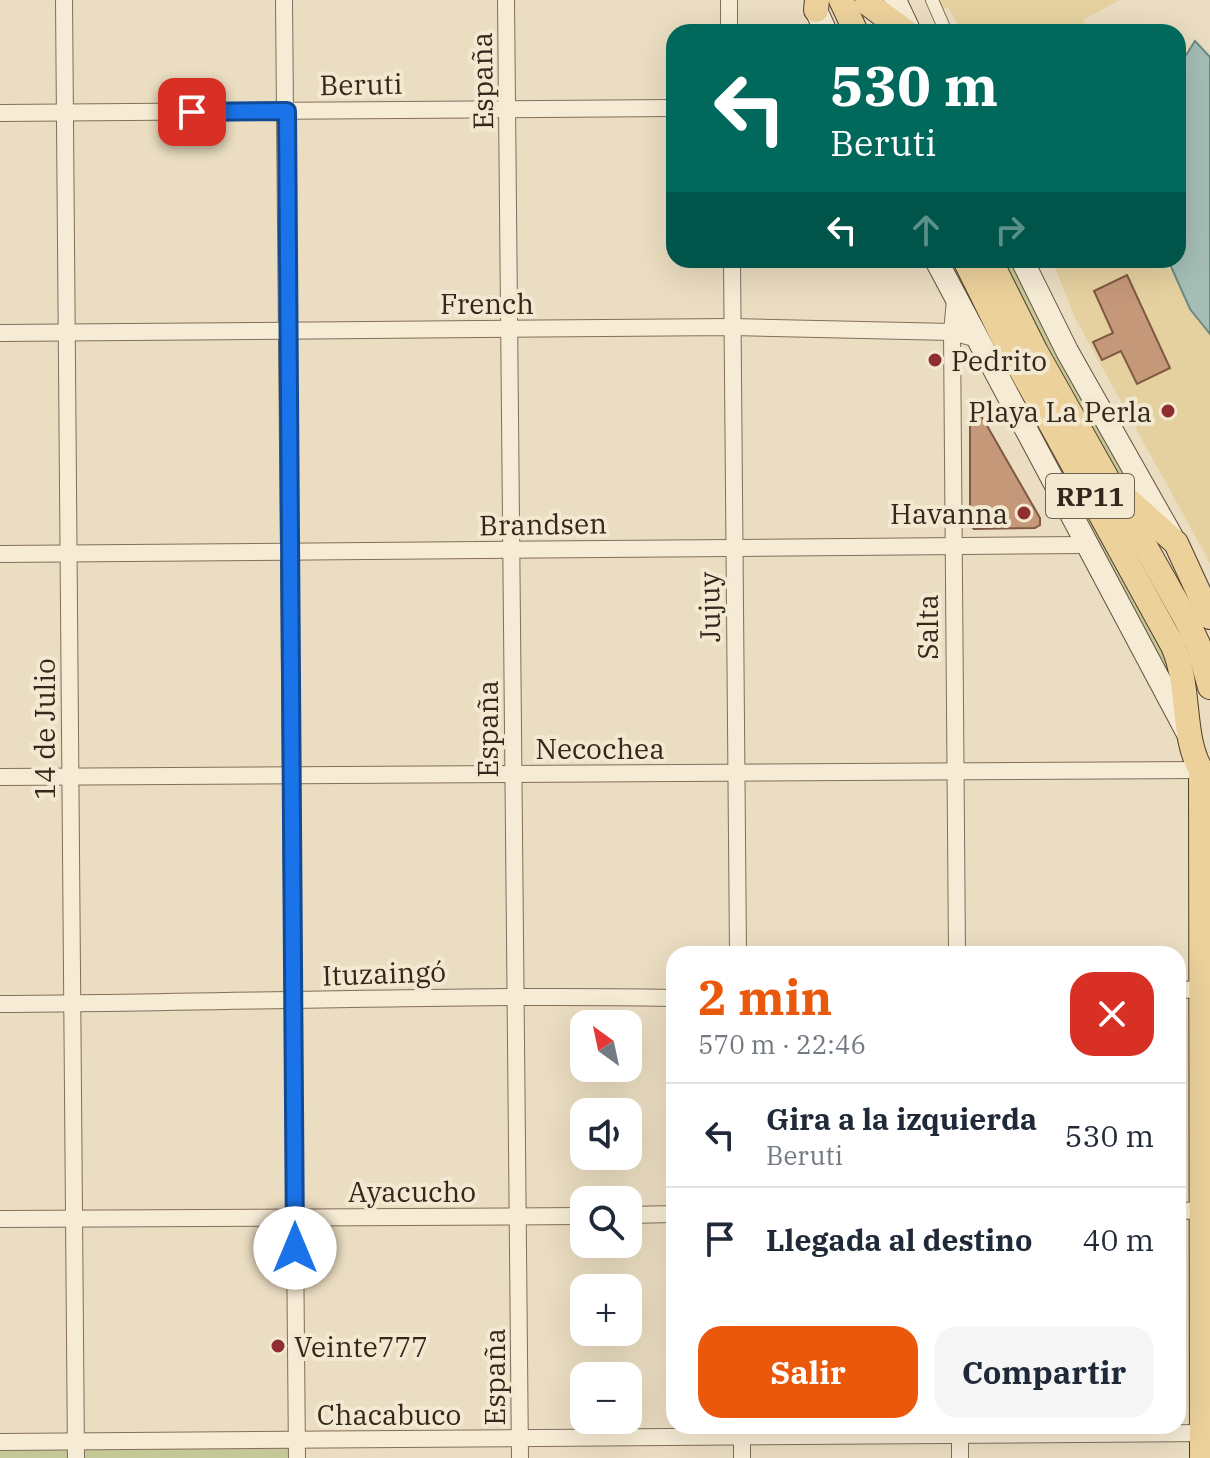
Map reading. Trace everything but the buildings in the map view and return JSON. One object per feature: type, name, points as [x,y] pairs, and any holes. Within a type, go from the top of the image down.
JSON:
[{"type":"main road","points":[[841,0],[852,24]]},
{"type":"main road","points":[[895,0],[905,24]]},
{"type":"main road","points":[[866,1],[897,24]]},
{"type":"main road","points":[[866,1],[876,24]]},
{"type":"main road","points":[[940,268],[974,338],[1191,739]]},
{"type":"main road","name":"RP11","points":[[969,268],[1003,337],[1173,646],[1186,687],[1191,754],[1205,764],[1196,989],[1196,1210],[1205,1442]]},
{"type":"main road","name":"RP11","points":[[994,268],[1036,352],[1192,632],[1210,687]]},
{"type":"main road","points":[[1026,268],[1067,351],[1176,543],[1210,617]]},
{"type":"main road","points":[[1113,487],[1176,543]]},
{"type":"street","name":"14 de Julio","points":[[64,0],[76,1450]]},
{"type":"street","points":[[284,0],[297,1458]]},
{"type":"street","name":"España","points":[[506,0],[520,1458]]},
{"type":"street","points":[[729,0],[729,24]]},
{"type":"street","points":[[932,0],[942,24]]},
{"type":"street","name":"Beruti","points":[[0,113],[666,108]]},
{"type":"street","name":"Jujuy","points":[[732,268],[738,946]]},
{"type":"street","name":"Salta","points":[[955,300],[952,332],[957,946]]},
{"type":"street","name":"French","points":[[0,333],[732,327],[952,332],[974,338]]},
{"type":"street","name":"Brandsen","points":[[0,554],[1086,545]]},
{"type":"street","name":"Necochea","points":[[0,777],[955,771],[1205,764]]},
{"type":"street","name":"Ituzaingó","points":[[0,1004],[293,1002],[514,995],[666,998]]},
{"type":"street","points":[[642,1215],[666,1214]]},
{"type":"street","name":"Ayacucho","points":[[0,1219],[570,1216]]},
{"type":"street","name":"Chacabuco","points":[[0,1442],[76,1450],[297,1440],[520,1440],[686,1434]]},
{"type":"street","points":[[742,1434],[742,1458]]},
{"type":"street","points":[[960,1434],[960,1458]]},
{"type":"street","name":"Chacabuco","points":[[1009,1434],[1205,1442]]},
{"type":"green space","points":[[947,268],[961,268],[1173,669],[1168,678]]},
{"type":"green space","points":[[1003,268],[1017,268],[1137,498],[1120,482]]},
{"type":"green space","points":[[297,1440],[297,1458],[0,1458],[0,1442]]},
{"type":"sand","points":[[939,0],[1120,0],[1084,19],[1083,23],[1088,24],[958,24],[948,7],[942,9]]},
{"type":"sand","name":"Playa La Perla","points":[[1055,268],[1172,268],[1190,309],[1210,334],[1210,563],[1075,318]]},
{"type":"water","points":[[1195,41],[1210,57],[1210,334],[1190,309],[1172,268],[1186,268],[1186,55]]},
{"type":"place","name":"Pedrito","points":[[935,360]]},
{"type":"place","name":"Playa La Perla","points":[[1168,411]]},
{"type":"place","name":"Havanna","points":[[1024,513]]},
{"type":"place","name":"Veinte777","points":[[278,1346]]},
{"type":"route","points":[[192,112],[287,111],[295,1248]]}]
